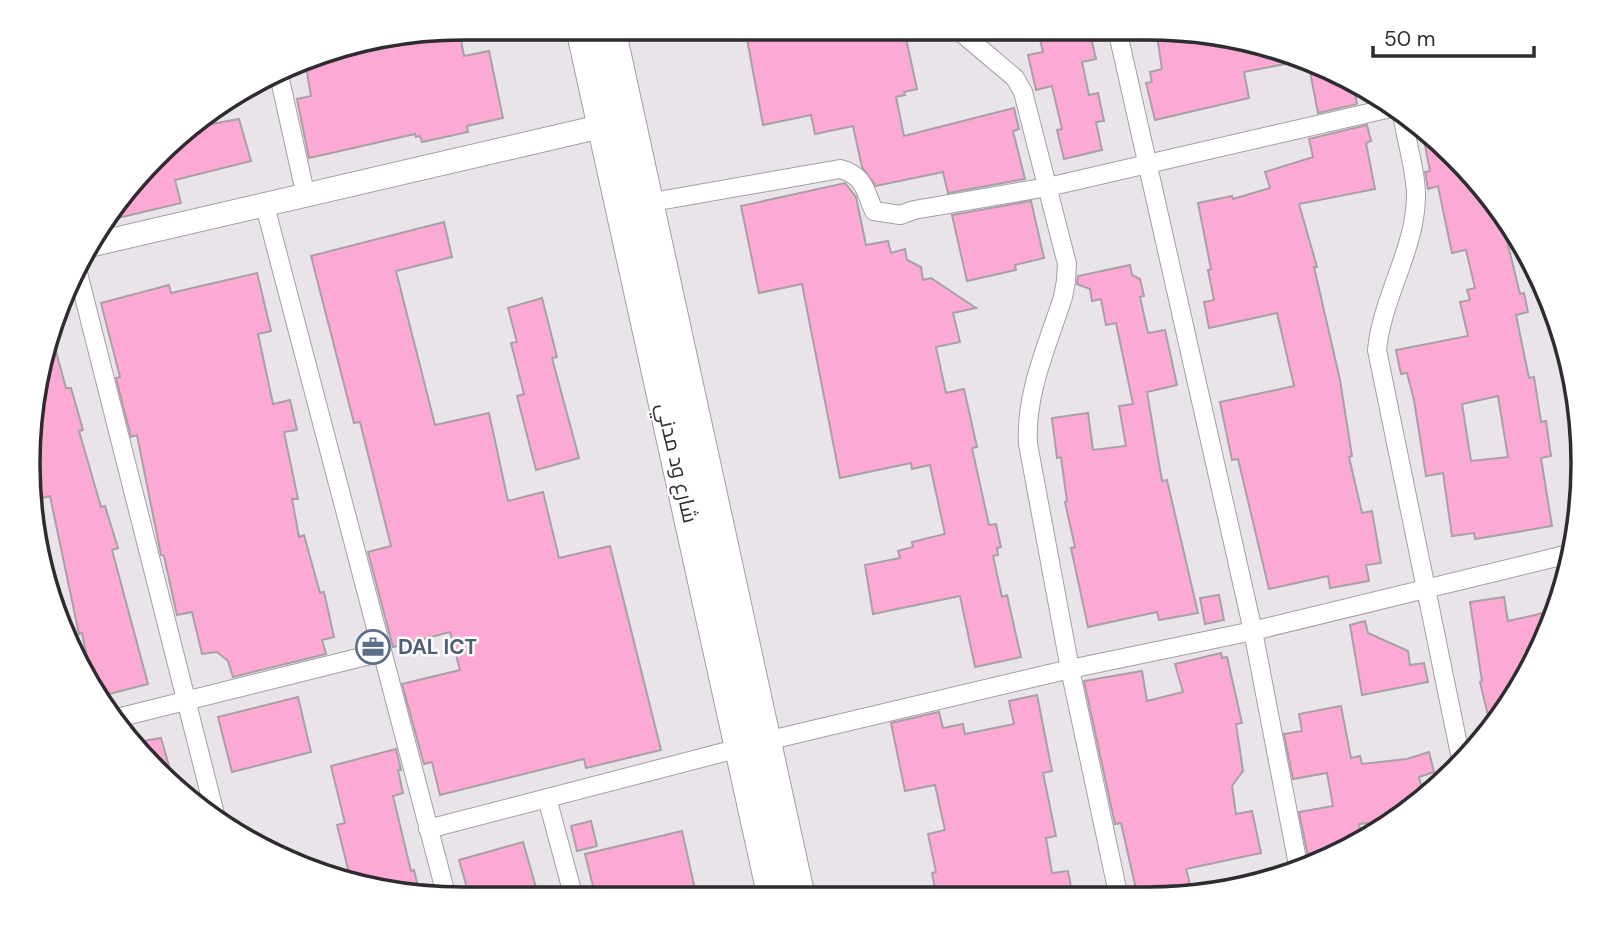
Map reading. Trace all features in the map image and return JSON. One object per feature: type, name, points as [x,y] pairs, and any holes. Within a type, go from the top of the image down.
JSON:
[{"type":"highway","name":"شارع ود مدني","points":[[585,40],[647,202],[753,744],[772,887]]},
{"type":"highway","name":"شارع ود مدني","points":[[611,40],[615,123],[753,744],[797,887]]},
{"type":"street","points":[[970,40],[1015,78],[1023,92],[1067,264],[1066,281],[1030,402],[1028,444],[1070,669],[1117,887]]},
{"type":"street","points":[[1120,40],[1253,631],[1297,859]]},
{"type":"street","points":[[281,82],[306,197]]},
{"type":"street","points":[[647,202],[840,169],[851,171],[859,177],[874,211],[900,215],[914,210],[1048,187],[1380,110]]},
{"type":"street","points":[[103,242],[615,123]]},
{"type":"street","points":[[1404,127],[1416,197],[1409,242],[1380,327],[1377,350],[1458,751]]},
{"type":"street","points":[[265,206],[444,886]]},
{"type":"street","points":[[81,283],[212,804]]},
{"type":"street","points":[[428,829],[753,744],[1070,669],[1253,631],[1560,556]]},
{"type":"street","points":[[124,716],[382,652]]},
{"type":"street","points":[[547,798],[571,887]]},
{"type":"building","points":[[461,40],[464,56],[489,51],[503,118],[467,126],[468,132],[422,142],[420,136],[416,137],[415,134],[309,158],[297,99],[311,96],[307,70],[381,48]]},
{"type":"building","points":[[747,40],[906,40],[917,89],[896,97],[904,136],[1014,108],[1019,129],[1013,131],[1025,179],[948,193],[943,172],[876,186],[862,167],[853,126],[815,134],[811,115],[763,125]]},
{"type":"building","points":[[1040,40],[1092,40],[1096,59],[1082,62],[1089,95],[1098,93],[1104,121],[1096,122],[1102,150],[1064,159],[1057,130],[1062,129],[1052,86],[1036,90],[1028,55],[1043,52]]},
{"type":"building","points":[[1158,40],[1230,48],[1286,64],[1244,72],[1249,98],[1155,120],[1146,83],[1152,82],[1150,72],[1162,69]]},
{"type":"building","points":[[1310,73],[1355,95],[1357,104],[1318,113]]},
{"type":"building","points":[[239,119],[251,161],[175,180],[181,203],[120,218],[164,164],[211,124]]},
{"type":"building","points":[[1367,125],[1371,141],[1366,143],[1375,189],[1299,204],[1317,267],[1314,267],[1340,380],[1352,456],[1349,457],[1362,513],[1372,511],[1381,563],[1366,565],[1369,581],[1330,588],[1328,576],[1269,589],[1238,459],[1232,460],[1220,402],[1294,386],[1277,313],[1209,328],[1204,302],[1214,300],[1198,203],[1232,196],[1233,199],[1270,188],[1265,172],[1313,157],[1309,139]]},
{"type":"building","points":[[1425,143],[1466,184],[1507,241],[1520,294],[1524,293],[1528,312],[1516,315],[1529,378],[1534,377],[1541,422],[1546,421],[1551,456],[1541,458],[1552,526],[1475,539],[1474,533],[1452,536],[1443,473],[1426,476],[1414,400],[1407,373],[1401,374],[1396,350],[1468,336],[1460,302],[1470,300],[1467,290],[1475,288],[1466,250],[1452,253],[1438,186],[1428,189],[1425,172],[1430,171]],"holes":[[[1498,396],[1508,457],[1471,461],[1462,404]]]},
{"type":"building","points":[[845,183],[856,197],[866,245],[888,241],[891,253],[905,249],[907,260],[921,267],[923,280],[931,278],[976,308],[953,313],[960,342],[936,347],[946,393],[964,389],[977,447],[972,448],[989,525],[996,524],[1001,547],[997,548],[998,555],[993,556],[1002,597],[1007,595],[1021,657],[975,667],[960,596],[873,614],[865,565],[900,558],[898,551],[913,547],[912,542],[945,534],[930,465],[912,469],[911,463],[840,478],[802,284],[759,293],[741,206]]},
{"type":"building","points":[[1031,201],[1044,258],[1015,265],[1016,270],[967,281],[952,215]]},
{"type":"building","points":[[444,222],[452,257],[396,271],[435,425],[489,413],[508,501],[543,492],[559,558],[610,546],[661,750],[586,768],[584,759],[440,795],[432,762],[424,764],[402,684],[460,670],[450,632],[393,647],[368,552],[391,546],[360,422],[354,423],[311,256]]},
{"type":"building","points":[[1130,265],[1132,275],[1140,279],[1144,296],[1140,297],[1148,333],[1165,330],[1177,385],[1147,392],[1162,481],[1167,480],[1198,613],[1159,620],[1157,612],[1088,627],[1071,548],[1075,547],[1052,418],[1088,413],[1093,450],[1126,446],[1119,406],[1133,404],[1116,323],[1106,325],[1101,299],[1092,301],[1090,289],[1077,284],[1078,276]]},
{"type":"building","points":[[257,273],[271,331],[258,334],[273,404],[290,400],[297,430],[284,432],[298,499],[292,499],[299,537],[304,535],[320,593],[324,592],[334,637],[322,640],[326,654],[233,677],[228,661],[217,652],[202,654],[192,612],[177,615],[164,556],[161,555],[137,435],[131,437],[116,378],[120,377],[101,303],[169,285],[171,293]]},
{"type":"building","points":[[542,298],[557,357],[552,358],[579,458],[536,470],[517,396],[524,394],[511,343],[517,342],[508,308]]},
{"type":"building","points":[[56,351],[66,388],[71,388],[83,430],[79,431],[101,507],[105,506],[118,548],[112,550],[148,684],[109,694],[97,675],[87,657],[82,633],[79,634],[50,496],[42,498],[41,436],[48,381]]},
{"type":"building","points":[[1219,595],[1224,620],[1205,624],[1200,598]]},
{"type":"building","points":[[1504,597],[1508,621],[1543,613],[1514,675],[1488,714],[1480,682],[1482,681],[1470,602]]},
{"type":"building","points":[[1365,621],[1368,633],[1408,651],[1410,665],[1424,663],[1428,682],[1362,695],[1350,625]]},
{"type":"building","points":[[1221,653],[1222,658],[1227,657],[1242,723],[1236,724],[1243,771],[1232,786],[1236,814],[1252,811],[1261,853],[1186,869],[1190,884],[1136,887],[1121,823],[1115,824],[1084,681],[1142,671],[1147,701],[1183,692],[1175,664]]},
{"type":"building","points":[[1037,695],[1052,771],[1043,773],[1056,836],[1046,838],[1052,873],[1068,871],[1071,887],[935,887],[932,873],[936,872],[928,834],[945,830],[935,785],[905,791],[891,723],[939,712],[943,728],[963,724],[965,734],[1014,724],[1009,701]]},
{"type":"building","points":[[298,697],[311,752],[232,772],[218,717]]},
{"type":"building","points":[[1341,706],[1351,758],[1360,756],[1362,764],[1407,759],[1429,752],[1434,772],[1419,777],[1421,786],[1383,815],[1370,823],[1359,824],[1359,830],[1308,855],[1299,812],[1333,806],[1327,773],[1293,779],[1284,734],[1302,731],[1299,714]]},
{"type":"building","points":[[161,738],[170,768],[164,763],[144,741]]},
{"type":"building","points":[[396,749],[403,793],[393,796],[411,871],[414,870],[417,884],[381,879],[348,870],[337,825],[345,823],[331,766]]},
{"type":"building","points":[[591,821],[597,846],[577,851],[571,826]]},
{"type":"building","points":[[682,831],[695,887],[593,887],[585,854]]},
{"type":"building","points":[[523,842],[536,887],[467,887],[459,860]]},
{"type":"place","name":"DAL ICT","points":[[373,647]]}]
